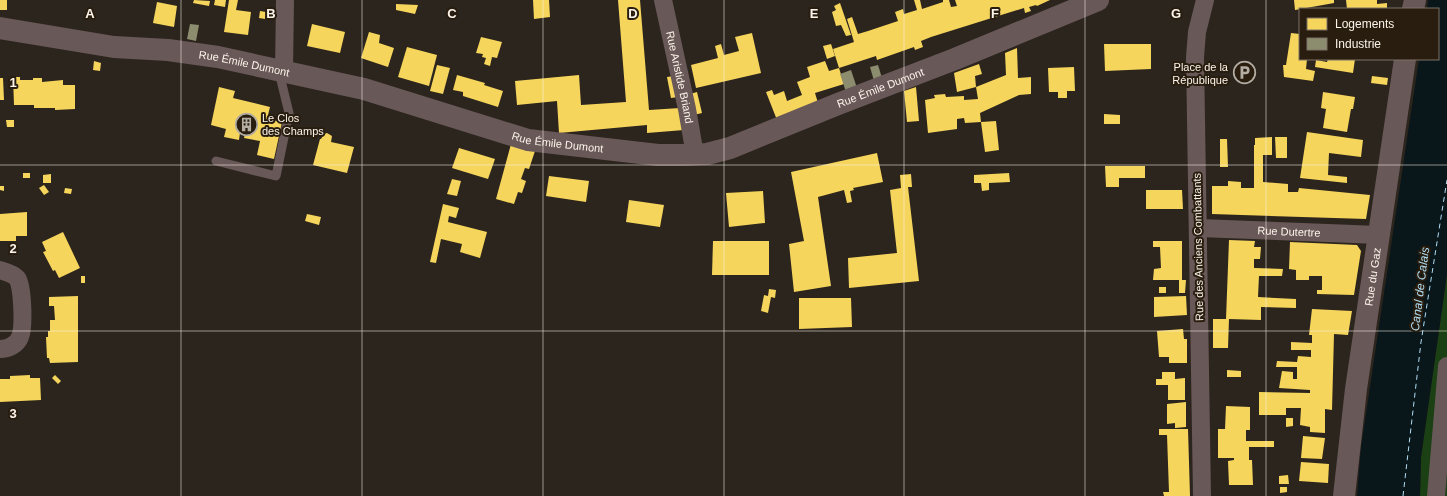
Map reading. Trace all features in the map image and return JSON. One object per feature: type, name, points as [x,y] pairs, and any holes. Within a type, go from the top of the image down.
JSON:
[{"type":"street","points":[[281,71],[285,0]]},
{"type":"street","name":"Rue Aristide Briand","points":[[663,0],[695,155]]},
{"type":"street","name":"Rue Émile Dumont","points":[[0,28],[114,47],[168,50],[204,55],[281,71],[364,89],[528,140],[658,155],[695,155],[730,148],[955,59],[1098,0]]},
{"type":"street","name":"Rue des Anciens Combattants","points":[[1202,496],[1195,45],[1198,21],[1205,0]]},
{"type":"street","name":"Rue du Gaz","points":[[1344,496],[1356,389],[1405,60]]},
{"type":"street","name":"Rue Dutertre","points":[[1198,228],[1379,235]]},
{"type":"street","points":[[0,270],[12,274],[20,283],[22,332],[16,343],[11,347],[0,349]]},
{"type":"street","points":[[1436,496],[1447,366]]},
{"type":"lane","points":[[216,162],[276,176],[289,113],[281,71]]},
{"type":"green space","points":[[1447,274],[1447,496],[1420,496],[1421,457]]},
{"type":"water","name":"Canal de Calais","points":[[1428,0],[1447,0],[1447,274],[1421,457],[1420,496],[1357,496],[1361,447],[1419,60],[1439,60],[1439,8],[1427,8]]},
{"type":"building: Logements","points":[[0,0],[7,0],[7,10],[0,10]]},
{"type":"building: Logements","points":[[194,0],[210,1],[209,6],[193,3]]},
{"type":"building: Logements","points":[[215,0],[226,0],[225,7],[214,5]]},
{"type":"building: Logements","points":[[229,0],[238,0],[236,10],[251,12],[248,35],[224,32]]},
{"type":"building: Logements","points":[[533,0],[549,0],[550,17],[534,19]]},
{"type":"building: Logements","points":[[618,0],[640,0],[649,110],[680,108],[684,130],[647,133],[647,125],[559,133],[557,101],[517,105],[515,81],[579,75],[581,105],[626,102]]},
{"type":"building: Logements","points":[[914,0],[920,0],[922,9],[943,2],[943,0],[949,0],[951,7],[957,6],[955,0],[1050,0],[1037,6],[1029,7],[1031,11],[1025,13],[1024,8],[931,37],[921,41],[923,47],[915,50],[914,47],[877,60],[876,56],[839,68],[833,49],[854,42],[847,19],[852,17],[858,34],[898,21],[895,12],[903,9],[904,14],[917,10]]},
{"type":"building: Logements","points":[[1294,0],[1334,0],[1334,3],[1299,8],[1295,10]]},
{"type":"building: Logements","points":[[1346,0],[1377,0],[1377,4],[1387,3],[1387,8],[1347,8]]},
{"type":"building: Logements","points":[[157,2],[177,6],[174,27],[153,23]]},
{"type":"building: Logements","points":[[840,3],[851,35],[846,36],[841,25],[836,26],[832,12],[836,10],[834,6]]},
{"type":"building: Logements","points":[[396,4],[418,5],[415,14],[396,10]]},
{"type":"building: Logements","points":[[260,11],[266,12],[265,19],[259,18]]},
{"type":"building: Logements","points":[[312,24],[345,32],[340,53],[307,46]]},
{"type":"building: Logements","points":[[369,32],[380,35],[379,43],[394,48],[388,67],[361,58]]},
{"type":"building: Logements","points":[[752,33],[761,73],[696,88],[691,65],[718,58],[715,46],[721,44],[724,55],[739,51],[735,37]]},
{"type":"building: Logements","points":[[1291,33],[1299,34],[1299,60],[1307,60],[1306,69],[1315,71],[1313,81],[1284,77],[1283,65],[1286,65]]},
{"type":"building: Logements","points":[[481,37],[502,42],[497,58],[492,57],[490,66],[484,64],[486,58],[482,57],[483,54],[476,53]]},
{"type":"building: Logements","points":[[831,44],[835,56],[827,59],[823,46]]},
{"type":"building: Logements","points":[[1104,44],[1151,44],[1151,69],[1105,71]]},
{"type":"building: Logements","points":[[407,47],[437,55],[429,86],[398,77]]},
{"type":"building: Logements","points":[[1017,48],[1018,78],[1031,77],[1031,94],[1019,95],[980,113],[981,122],[965,123],[964,118],[957,119],[957,129],[928,133],[925,100],[935,98],[934,95],[945,94],[946,97],[964,96],[964,100],[978,99],[976,87],[1006,75],[1005,53]]},
{"type":"building: Logements","points":[[1316,60],[1327,62],[1328,60],[1355,60],[1353,73],[1315,67]]},
{"type":"building: Logements","points":[[94,61],[101,63],[100,71],[93,70]]},
{"type":"building: Logements","points":[[825,61],[829,71],[839,68],[844,84],[815,93],[818,103],[777,120],[766,92],[772,90],[774,95],[784,91],[787,101],[802,95],[797,82],[810,77],[807,67]]},
{"type":"building: Logements","points":[[979,64],[982,74],[975,76],[976,87],[957,92],[954,73]]},
{"type":"building: Logements","points":[[437,65],[450,68],[443,94],[430,91]]},
{"type":"building: Logements","points":[[1074,67],[1075,91],[1067,91],[1067,98],[1058,98],[1058,92],[1049,92],[1048,68]]},
{"type":"building: Logements","points":[[457,75],[485,83],[484,85],[503,91],[498,107],[463,96],[463,92],[453,90]]},
{"type":"building: Logements","points":[[674,76],[678,97],[671,98],[667,77]]},
{"type":"building: Logements","points":[[1372,76],[1388,78],[1387,85],[1371,83]]},
{"type":"building: Logements","points":[[13,77],[20,77],[20,80],[42,78],[42,82],[63,80],[63,85],[75,85],[75,109],[55,110],[55,108],[34,108],[34,105],[14,105]]},
{"type":"building: Logements","points":[[0,78],[3,78],[4,100],[0,100]]},
{"type":"building: Logements","name":"Le Clos des Champs","points":[[219,87],[235,91],[233,98],[270,107],[267,119],[282,122],[274,159],[257,155],[260,141],[244,138],[245,134],[240,133],[239,140],[224,137],[226,129],[211,125]]},
{"type":"building: Logements","points":[[916,87],[919,121],[907,122],[904,91]]},
{"type":"building: Logements","points":[[697,92],[702,113],[694,115],[690,94]]},
{"type":"building: Logements","points":[[1323,92],[1355,97],[1353,109],[1351,109],[1347,132],[1323,128],[1326,109],[1321,108]]},
{"type":"building: Logements","points":[[1104,114],[1120,115],[1120,124],[1104,124]]},
{"type":"building: Logements","points":[[6,120],[14,120],[14,127],[7,127]]},
{"type":"building: Logements","points":[[996,121],[999,150],[985,152],[981,122]]},
{"type":"building: Logements","points":[[1307,132],[1363,140],[1361,157],[1329,153],[1328,175],[1347,177],[1347,183],[1300,178]]},
{"type":"building: Logements","points":[[327,133],[332,136],[331,142],[354,147],[347,173],[313,165],[320,139]]},
{"type":"building: Logements","points":[[1272,137],[1272,155],[1263,155],[1263,182],[1288,184],[1288,192],[1298,192],[1299,188],[1370,195],[1366,219],[1212,214],[1212,186],[1228,186],[1228,181],[1241,182],[1241,188],[1254,188],[1255,138]]},
{"type":"building: Logements","points":[[1275,137],[1287,137],[1287,158],[1276,158]]},
{"type":"building: Logements","points":[[1220,139],[1227,139],[1228,167],[1220,167]]},
{"type":"building: Logements","points":[[511,144],[535,151],[529,169],[525,168],[521,179],[526,181],[522,193],[518,192],[514,204],[496,199]]},
{"type":"building: Logements","points":[[459,148],[495,159],[488,179],[452,168]]},
{"type":"building: Logements","points":[[877,153],[883,182],[853,188],[854,190],[850,191],[852,202],[847,203],[844,190],[818,197],[831,286],[794,292],[789,244],[804,241],[791,172]]},
{"type":"building: Logements","points":[[1105,166],[1145,166],[1145,178],[1119,178],[1119,187],[1106,187]]},
{"type":"building: Logements","points":[[23,173],[30,173],[30,178],[23,178]]},
{"type":"building: Logements","points":[[1009,173],[1010,182],[989,183],[989,190],[982,191],[981,183],[974,183],[974,175]]},
{"type":"building: Logements","points":[[51,174],[51,183],[43,183],[43,175]]},
{"type":"building: Logements","points":[[911,174],[912,187],[908,187],[919,281],[849,288],[848,258],[897,253],[890,190],[901,188],[900,175]]},
{"type":"building: Logements","points":[[549,176],[589,181],[586,202],[546,196]]},
{"type":"building: Logements","points":[[452,179],[461,181],[457,196],[447,194]]},
{"type":"building: Logements","points":[[44,185],[49,192],[44,195],[39,188]]},
{"type":"building: Logements","points":[[0,186],[4,186],[4,191],[0,190]]},
{"type":"building: Logements","points":[[65,188],[72,189],[71,194],[64,193]]},
{"type":"building: Logements","points":[[1146,190],[1182,190],[1183,209],[1146,209]]},
{"type":"building: Logements","points":[[763,191],[765,223],[729,227],[726,193]]},
{"type":"building: Logements","points":[[629,200],[664,205],[660,227],[626,222]]},
{"type":"building: Logements","points":[[443,204],[459,208],[456,218],[449,216],[448,222],[487,232],[480,258],[460,252],[462,244],[441,239],[436,263],[430,262]]},
{"type":"building: Logements","points":[[27,212],[27,236],[16,236],[16,241],[0,241],[0,214]]},
{"type":"building: Logements","points":[[307,214],[321,217],[319,225],[305,221]]},
{"type":"building: Logements","points":[[63,232],[80,268],[59,278],[55,270],[53,271],[43,252],[46,251],[42,242]]},
{"type":"building: Logements","points":[[1229,240],[1255,241],[1254,247],[1261,247],[1260,259],[1254,259],[1254,268],[1283,269],[1282,276],[1259,276],[1258,297],[1296,299],[1296,308],[1261,307],[1261,320],[1229,319],[1228,348],[1213,348],[1213,319],[1226,319]]},
{"type":"building: Logements","points":[[713,241],[769,241],[769,275],[712,275]]},
{"type":"building: Logements","points":[[1153,241],[1182,241],[1182,280],[1186,280],[1185,293],[1179,293],[1179,280],[1153,280],[1154,269],[1161,268],[1160,247],[1153,247]]},
{"type":"building: Logements","points":[[1290,242],[1357,245],[1361,251],[1354,295],[1317,294],[1317,290],[1322,290],[1322,276],[1309,276],[1309,280],[1296,280],[1296,270],[1289,269]]},
{"type":"building: Logements","points":[[81,276],[85,276],[85,283],[81,283]]},
{"type":"building: Logements","points":[[1159,287],[1166,287],[1166,293],[1159,293]]},
{"type":"building: Logements","points":[[769,289],[776,290],[775,298],[771,297],[768,313],[761,311],[764,295],[768,296]]},
{"type":"building: Logements","points":[[78,296],[78,362],[50,363],[49,358],[47,358],[46,337],[48,337],[48,331],[50,331],[50,320],[55,320],[54,306],[49,306],[49,297]]},
{"type":"building: Logements","points":[[1186,296],[1187,315],[1154,317],[1154,297]]},
{"type":"building: Logements","points":[[799,298],[851,298],[852,327],[799,329]]},
{"type":"building: Logements","points":[[1312,309],[1352,311],[1348,335],[1334,334],[1332,410],[1325,409],[1325,433],[1310,432],[1310,427],[1300,425],[1301,408],[1286,408],[1286,415],[1259,415],[1259,392],[1310,393],[1310,390],[1279,388],[1282,371],[1293,372],[1293,379],[1297,379],[1297,367],[1276,367],[1277,361],[1297,362],[1298,356],[1311,357],[1311,350],[1291,350],[1291,342],[1312,343],[1312,335],[1309,335]]},
{"type":"building: Logements","points":[[1183,329],[1184,339],[1187,339],[1187,363],[1169,363],[1169,357],[1159,357],[1157,331]]},
{"type":"building: Logements","points":[[1227,370],[1241,371],[1241,377],[1227,377]]},
{"type":"building: Logements","points":[[1162,372],[1175,372],[1175,379],[1185,378],[1185,400],[1168,400],[1168,385],[1156,385],[1156,379],[1162,379]]},
{"type":"building: Logements","points":[[30,375],[30,378],[40,378],[41,400],[0,402],[0,379],[10,379],[10,376]]},
{"type":"building: Logements","points":[[55,375],[61,381],[58,384],[52,378]]},
{"type":"building: Logements","points":[[1186,402],[1186,427],[1175,428],[1175,423],[1167,424],[1167,404]]},
{"type":"building: Logements","points":[[1226,406],[1250,407],[1250,430],[1246,430],[1246,441],[1274,441],[1274,447],[1249,447],[1249,460],[1252,460],[1253,485],[1229,485],[1228,461],[1234,460],[1234,458],[1218,458],[1218,429],[1225,429]]},
{"type":"building: Logements","points":[[1286,418],[1293,418],[1293,426],[1286,427]]},
{"type":"building: Logements","points":[[1159,429],[1188,429],[1190,496],[1164,496],[1163,492],[1169,492],[1167,435],[1159,435]]},
{"type":"building: Logements","points":[[1303,436],[1325,438],[1322,459],[1301,458]]},
{"type":"building: Logements","points":[[1301,462],[1329,464],[1328,483],[1299,481]]},
{"type":"building: Logements","points":[[1288,475],[1289,484],[1279,484],[1279,476]]},
{"type":"building: Logements","points":[[1280,487],[1287,487],[1287,492],[1280,493]]},
{"type":"building: Industrie","points":[[190,24],[199,25],[196,41],[187,39]]},
{"type":"building: Industrie","points":[[878,65],[882,78],[874,81],[870,67]]},
{"type":"building: Industrie","points":[[851,70],[857,88],[846,92],[840,74]]},
{"type":"ferry route","points":[[1403,496],[1421,342],[1447,180]]},
{"type":"place","name":"Place de la République","points":[[1244,73]]},
{"type":"place","name":"Le Clos des Champs","points":[[246,124]]}]
